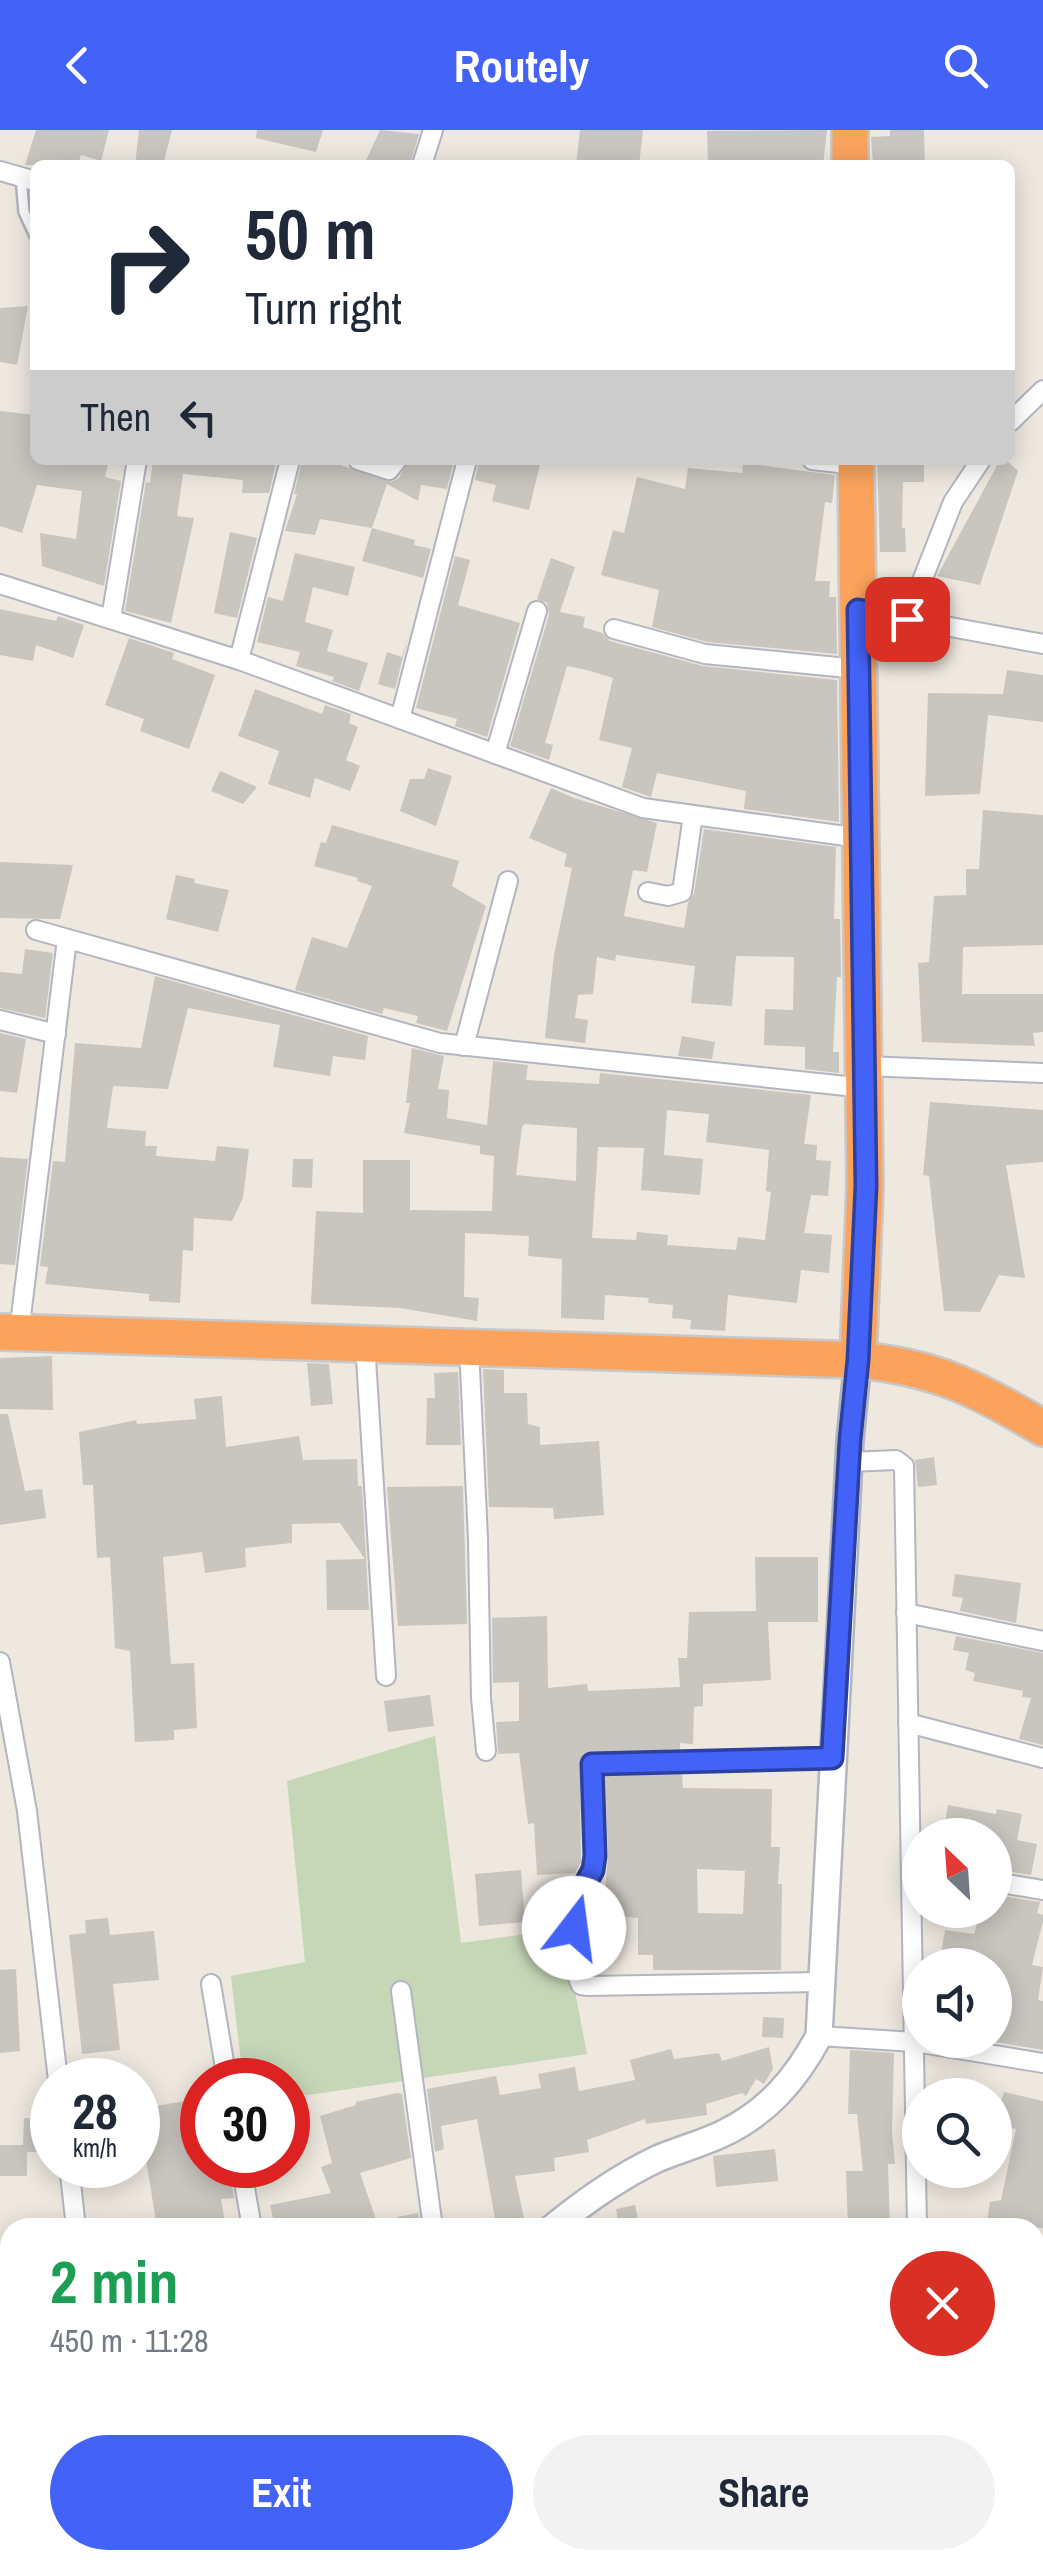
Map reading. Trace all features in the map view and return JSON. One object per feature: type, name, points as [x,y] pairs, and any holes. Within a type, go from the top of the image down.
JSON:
[{"type":"highway","points":[[850,130],[850,160]]},
{"type":"highway","points":[[856,465],[866,1186],[858,1360]]},
{"type":"highway","points":[[9,1332],[858,1360],[938,1374],[989,1396],[1043,1428]]},
{"type":"main road","points":[[564,2218],[623,2178],[656,2160],[725,2133],[768,2105],[799,2074],[819,2036],[832,1758],[858,1360]]},
{"type":"street","points":[[424,160],[433,130]]},
{"type":"street","points":[[0,171],[28,179]]},
{"type":"street","points":[[1015,417],[1043,390]]},
{"type":"street","points":[[111,620],[136,465]]},
{"type":"street","points":[[239,660],[289,465]]},
{"type":"street","points":[[400,719],[466,465]]},
{"type":"street","points":[[907,619],[954,502],[979,465]]},
{"type":"street","points":[[0,584],[239,660],[643,808],[860,838]]},
{"type":"street","points":[[858,610],[1043,644]]},
{"type":"street","points":[[495,754],[538,611]]},
{"type":"street","points":[[614,629],[705,654],[858,669]]},
{"type":"street","points":[[648,892],[668,896],[682,892],[693,815]]},
{"type":"street","points":[[464,1046],[508,881]]},
{"type":"street","points":[[36,930],[440,1043],[864,1077],[1043,1073]]},
{"type":"street","points":[[9,1332],[67,939]]},
{"type":"street","points":[[0,1020],[56,1034]]},
{"type":"street","points":[[365,1343],[386,1676]]},
{"type":"street","points":[[469,1347],[486,1751]]},
{"type":"street","points":[[850,1451],[896,1460],[904,1466],[913,1818]]},
{"type":"street","points":[[906,1613],[1043,1640]]},
{"type":"street","points":[[0,1662],[28,1811],[56,2058]]},
{"type":"street","points":[[908,1723],[1043,1758]]},
{"type":"street","points":[[822,1982],[582,1985],[576,1974],[574,1928],[579,1896],[593,1870],[595,1856],[592,1764],[832,1758]]},
{"type":"street","points":[[1012,1885],[1043,1890]]},
{"type":"street","points":[[211,1984],[223,2058]]},
{"type":"street","points":[[401,1991],[432,2218]]},
{"type":"street","points":[[819,2036],[902,2041]]},
{"type":"street","points":[[915,2058],[918,2218]]},
{"type":"street","points":[[1012,2058],[1043,2063]]},
{"type":"street","points":[[71,2188],[75,2218]]},
{"type":"street","points":[[245,2188],[250,2218]]},
{"type":"lane","points":[[28,179],[24,212],[30,225]]},
{"type":"green space","points":[[435,1736],[461,1943],[563,1929],[587,2054],[310,2095],[310,2058],[240,2058],[231,1976],[305,1962],[287,1781]]},
{"type":"building","points":[[36,130],[109,130],[101,160],[81,155],[80,160],[30,160],[30,165],[25,165]]},
{"type":"building","points":[[139,130],[172,130],[164,160],[136,160]]},
{"type":"building","points":[[257,130],[323,130],[316,152],[256,138]]},
{"type":"building","points":[[380,130],[419,134],[411,160],[366,160]]},
{"type":"building","points":[[580,130],[643,130],[640,160],[577,160]]},
{"type":"building","points":[[827,130],[824,160],[708,160],[707,131]]},
{"type":"building","points":[[890,130],[924,130],[925,160],[873,160],[871,137],[890,136]]},
{"type":"building","points":[[28,306],[17,365],[0,362],[0,308]]},
{"type":"building","points":[[0,411],[30,414],[30,465],[108,465],[105,477],[121,481],[104,586],[42,566],[40,533],[76,539],[82,491],[37,485],[22,533],[0,526]]},
{"type":"building","points":[[152,465],[276,465],[269,493],[242,493],[243,480],[183,474],[177,516],[194,518],[171,623],[125,611],[146,482],[150,483]]},
{"type":"building","points":[[301,465],[340,465],[391,482],[399,478],[406,465],[453,465],[447,489],[421,485],[418,501],[387,484],[372,528],[320,519],[315,535],[285,531]]},
{"type":"building","points":[[478,465],[540,465],[529,510],[492,501],[496,485],[475,480]]},
{"type":"building","points":[[743,465],[758,465],[835,475],[832,503],[825,502],[815,581],[830,581],[829,597],[836,597],[837,654],[707,642],[652,627],[659,590],[601,575],[613,530],[624,533],[637,477],[685,489],[688,468],[742,473]]},
{"type":"building","points":[[877,465],[924,465],[924,482],[903,482],[906,552],[880,552]]},
{"type":"building","points":[[997,465],[1011,465],[1018,471],[980,585],[937,576]]},
{"type":"building","points":[[372,528],[415,540],[414,545],[431,549],[423,578],[362,561]]},
{"type":"building","points":[[230,532],[257,538],[237,618],[214,613]]},
{"type":"building","points":[[295,553],[355,567],[348,596],[313,587],[305,622],[333,630],[327,651],[368,663],[359,691],[332,681],[334,677],[296,666],[300,652],[257,642],[268,597],[283,601]]},
{"type":"building","points":[[455,556],[470,560],[458,605],[520,623],[487,737],[455,726],[457,719],[416,708]]},
{"type":"building","points":[[551,558],[575,567],[560,612],[585,617],[583,627],[602,633],[610,641],[703,666],[837,680],[839,822],[744,809],[746,791],[657,773],[651,797],[622,787],[632,748],[599,740],[613,678],[587,670],[567,666],[545,743],[553,745],[549,760],[510,746],[549,615],[547,603],[537,599]]},
{"type":"building","points":[[0,609],[56,621],[58,616],[84,625],[73,658],[36,645],[33,661],[0,655]]},
{"type":"building","points":[[409,633],[395,689],[378,684],[387,652],[402,657]]},
{"type":"building","points":[[129,638],[174,653],[172,659],[215,675],[189,749],[140,731],[144,719],[105,705]]},
{"type":"building","points":[[1007,670],[1043,675],[1043,722],[988,715],[980,794],[925,796],[928,693],[1003,694]]},
{"type":"building","points":[[255,689],[322,714],[325,705],[351,714],[349,723],[358,727],[346,760],[360,766],[350,791],[315,778],[310,798],[268,784],[279,751],[238,736]]},
{"type":"building","points":[[428,768],[452,776],[436,826],[400,811],[410,779],[424,779]]},
{"type":"building","points":[[220,771],[257,787],[243,804],[211,791]]},
{"type":"building","points":[[551,788],[657,823],[647,872],[633,870],[624,916],[684,928],[688,903],[694,894],[704,829],[836,847],[834,919],[840,919],[841,977],[837,977],[833,1052],[839,1052],[839,1073],[805,1069],[805,1047],[764,1045],[765,1009],[793,1010],[794,957],[736,956],[732,1006],[691,1003],[695,966],[616,955],[615,961],[597,957],[593,994],[578,995],[575,1018],[588,1020],[585,1043],[545,1038],[554,955],[572,868],[564,866],[567,854],[529,838]]},
{"type":"building","points":[[983,810],[1043,815],[1043,945],[963,947],[962,994],[1043,994],[1043,1032],[1033,1033],[1035,1046],[922,1042],[918,963],[929,962],[934,896],[966,895],[966,869],[979,869]]},
{"type":"building","points":[[332,825],[459,861],[452,886],[486,906],[447,1031],[416,1023],[418,1016],[384,1008],[382,1014],[295,990],[312,937],[347,948],[372,886],[314,866],[321,842],[326,843]]},
{"type":"building","points":[[0,862],[73,865],[60,919],[0,918]]},
{"type":"building","points":[[176,875],[229,890],[218,932],[166,919]]},
{"type":"building","points":[[25,949],[53,953],[45,1018],[0,1008],[0,972],[22,974]]},
{"type":"building","points":[[155,976],[368,1036],[365,1060],[333,1056],[330,1076],[273,1067],[280,1025],[188,1008],[168,1089],[113,1086],[107,1128],[146,1131],[145,1146],[157,1146],[156,1156],[215,1161],[217,1146],[249,1149],[243,1198],[232,1221],[194,1218],[193,1251],[183,1250],[180,1303],[149,1301],[149,1294],[45,1284],[48,1267],[40,1266],[53,1161],[65,1162],[75,1043],[141,1048]]},
{"type":"building","points":[[0,1033],[26,1039],[17,1093],[0,1091]]},
{"type":"building","points":[[682,1036],[715,1042],[712,1059],[678,1056]]},
{"type":"building","points":[[412,1048],[444,1056],[438,1089],[449,1090],[447,1118],[487,1125],[493,1061],[528,1065],[526,1080],[599,1084],[600,1073],[811,1095],[804,1144],[817,1145],[816,1160],[831,1161],[828,1196],[811,1195],[804,1233],[832,1235],[829,1273],[801,1270],[797,1303],[728,1295],[725,1331],[690,1329],[691,1320],[672,1318],[673,1305],[648,1303],[649,1298],[605,1295],[604,1320],[561,1318],[562,1259],[528,1256],[529,1236],[465,1233],[464,1297],[479,1298],[477,1321],[400,1308],[311,1304],[316,1211],[363,1213],[363,1160],[410,1160],[410,1210],[492,1211],[494,1156],[480,1154],[480,1146],[404,1133],[410,1103],[406,1103]],"holes":[[[667,1110],[709,1114],[706,1142],[769,1150],[766,1191],[771,1192],[765,1240],[738,1237],[736,1250],[667,1245],[668,1235],[637,1232],[636,1240],[592,1238],[598,1147],[644,1148],[641,1190],[700,1195],[703,1159],[664,1155]],[[525,1124],[577,1128],[576,1181],[516,1175]]]},
{"type":"building","points":[[930,1102],[1043,1110],[1043,1162],[1006,1165],[1025,1278],[999,1275],[980,1312],[944,1311],[929,1176],[923,1175]]},
{"type":"building","points":[[0,1157],[28,1159],[15,1265],[0,1264]]},
{"type":"building","points":[[293,1159],[313,1159],[312,1188],[292,1187]]},
{"type":"building","points":[[52,1356],[53,1410],[0,1409],[0,1358]]},
{"type":"building","points":[[307,1363],[329,1364],[333,1404],[311,1406]]},
{"type":"building","points":[[483,1369],[504,1370],[504,1393],[527,1393],[528,1424],[540,1427],[540,1445],[599,1441],[604,1515],[554,1519],[553,1508],[489,1507]]},
{"type":"building","points":[[458,1372],[461,1445],[426,1445],[427,1398],[435,1398],[434,1373]]},
{"type":"building","points":[[222,1396],[226,1447],[299,1436],[303,1460],[357,1459],[358,1486],[362,1486],[369,1610],[327,1610],[326,1560],[365,1559],[340,1523],[292,1524],[292,1543],[245,1548],[246,1567],[205,1573],[202,1552],[163,1557],[171,1664],[194,1663],[197,1728],[174,1730],[174,1740],[135,1742],[130,1651],[115,1648],[110,1557],[97,1558],[93,1485],[83,1485],[79,1432],[136,1420],[137,1424],[196,1419],[194,1399]]},
{"type":"building","points":[[0,1414],[8,1414],[25,1491],[42,1489],[46,1518],[0,1525]]},
{"type":"building","points":[[934,1457],[937,1485],[918,1487],[915,1460]]},
{"type":"building","points":[[463,1486],[467,1624],[398,1626],[387,1487]]},
{"type":"building","points":[[755,1557],[818,1557],[818,1622],[768,1622],[771,1680],[703,1684],[703,1706],[694,1707],[693,1744],[680,1743],[680,1749],[585,1754],[580,1764],[581,1862],[575,1873],[537,1875],[534,1823],[528,1824],[519,1753],[498,1754],[496,1722],[519,1721],[519,1682],[493,1683],[492,1618],[547,1616],[548,1688],[587,1684],[588,1691],[680,1687],[678,1658],[687,1658],[689,1612],[756,1611]]},
{"type":"building","points":[[955,1574],[1021,1583],[1016,1623],[960,1611],[963,1598],[952,1596]]},
{"type":"building","points":[[956,1636],[1043,1653],[1043,1745],[1019,1739],[1031,1698],[1022,1697],[1023,1691],[973,1681],[975,1673],[965,1670],[969,1653],[953,1650]]},
{"type":"building","points":[[430,1695],[434,1726],[388,1732],[384,1701]]},
{"type":"building","points":[[682,1774],[683,1788],[772,1789],[771,1847],[780,1847],[778,1884],[782,1884],[781,1970],[653,1970],[653,1955],[638,1955],[638,1918],[603,1914],[608,1856],[605,1776]],"holes":[[[697,1869],[745,1871],[743,1914],[698,1913]]]},
{"type":"building","points":[[948,1805],[996,1814],[997,1809],[1022,1814],[1017,1840],[1037,1844],[1031,1875],[1012,1872],[1012,1818],[946,1818]]},
{"type":"building","points":[[521,1870],[525,1922],[479,1926],[475,1874]]},
{"type":"building","points":[[1012,1898],[1040,1902],[1037,1913],[1043,1915],[1043,1921],[1032,1965],[1043,1967],[1038,2000],[1043,2001],[1043,2050],[1012,2045],[1012,1948],[942,1948],[945,1930],[974,1934],[976,1928],[1012,1928]]},
{"type":"building","points":[[108,1918],[110,1935],[154,1931],[159,1980],[113,1984],[120,2050],[82,2054],[69,1935],[86,1933],[85,1920]]},
{"type":"building","points":[[16,1969],[20,2051],[0,2053],[0,1970]]},
{"type":"building","points":[[763,2017],[784,2018],[783,2038],[762,2037]]},
{"type":"building","points":[[769,2047],[773,2069],[764,2084],[756,2079],[746,2096],[742,2093],[706,2104],[707,2115],[646,2124],[645,2119],[587,2140],[589,2152],[554,2158],[555,2171],[515,2176],[524,2218],[495,2218],[477,2119],[441,2126],[444,2149],[435,2152],[427,2089],[496,2076],[500,2095],[541,2088],[538,2074],[575,2067],[579,2091],[635,2080],[630,2060],[671,2049],[674,2059],[719,2053],[722,2061]]},
{"type":"building","points":[[850,2050],[894,2053],[895,2164],[888,2164],[890,2218],[848,2218],[846,2171],[863,2171],[857,2114],[848,2114]]},
{"type":"building","points":[[402,2094],[411,2158],[360,2173],[376,2218],[273,2218],[270,2205],[331,2193],[321,2167],[332,2163],[320,2116],[356,2102]]},
{"type":"building","points":[[1012,2094],[1043,2101],[1043,2218],[988,2218],[990,2202],[1001,2200],[1004,2188],[1012,2188],[1016,2129],[1012,2128]]},
{"type":"building","points":[[180,2102],[180,2188],[232,2188],[234,2198],[221,2199],[224,2218],[155,2218],[151,2188],[160,2188],[160,2105]]},
{"type":"building","points":[[24,2118],[30,2118],[27,2176],[0,2176],[0,2145],[23,2145]]},
{"type":"building","points":[[775,2149],[778,2181],[716,2187],[713,2156]]},
{"type":"building","points":[[635,2205],[638,2218],[617,2218],[616,2209]]},
{"type":"building","points":[[418,2213],[419,2218],[397,2218]]},
{"type":"route","points":[[574,1928],[579,1896],[593,1870],[595,1856],[592,1764],[832,1758],[866,1186],[858,610],[907,619]]}]
